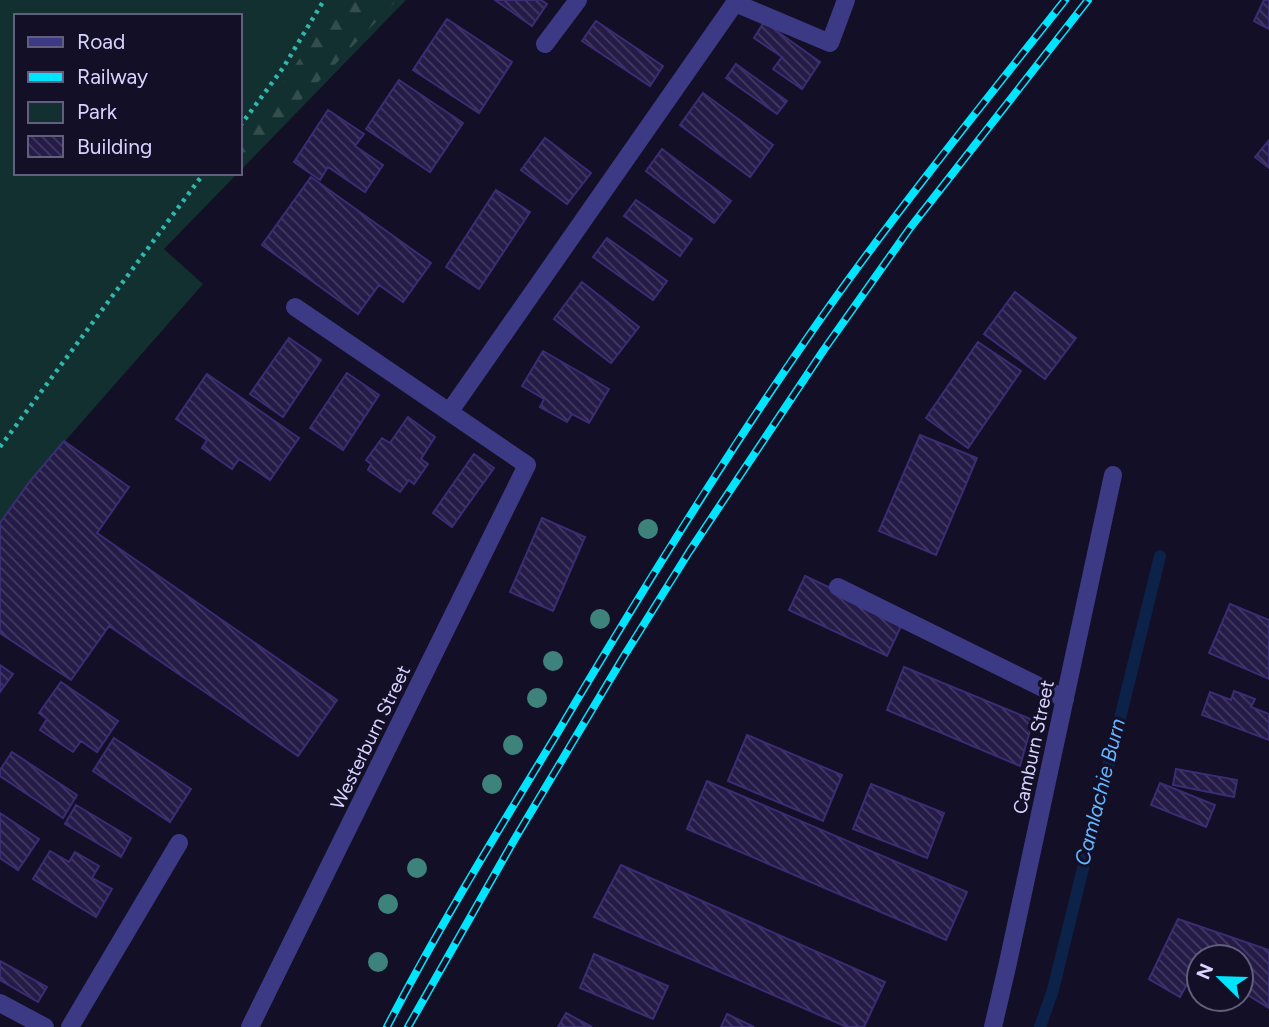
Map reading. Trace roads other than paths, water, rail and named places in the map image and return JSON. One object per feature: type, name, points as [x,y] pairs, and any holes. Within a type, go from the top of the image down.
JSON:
[{"type":"street","points":[[545,44],[578,0]]},
{"type":"street","points":[[295,307],[450,411],[736,1],[830,43],[846,0]]},
{"type":"street","name":"Westerburn Street","points":[[250,1027],[527,465],[450,411]]},
{"type":"street","name":"Camburn Street","points":[[993,1027],[1113,475]]},
{"type":"street","points":[[838,587],[1065,699]]},
{"type":"street","points":[[70,1027],[178,843]]},
{"type":"street","points":[[0,1003],[45,1027]]},
{"type":"waterway","name":"Camlachie Burn","points":[[1040,1027],[1053,990],[1160,556]]},
{"type":"railway","points":[[387,1027],[447,917],[654,572],[758,410],[888,227],[1065,0]]},
{"type":"railway","points":[[408,1027],[513,842],[689,552],[823,351],[910,228],[1088,0]]}]
